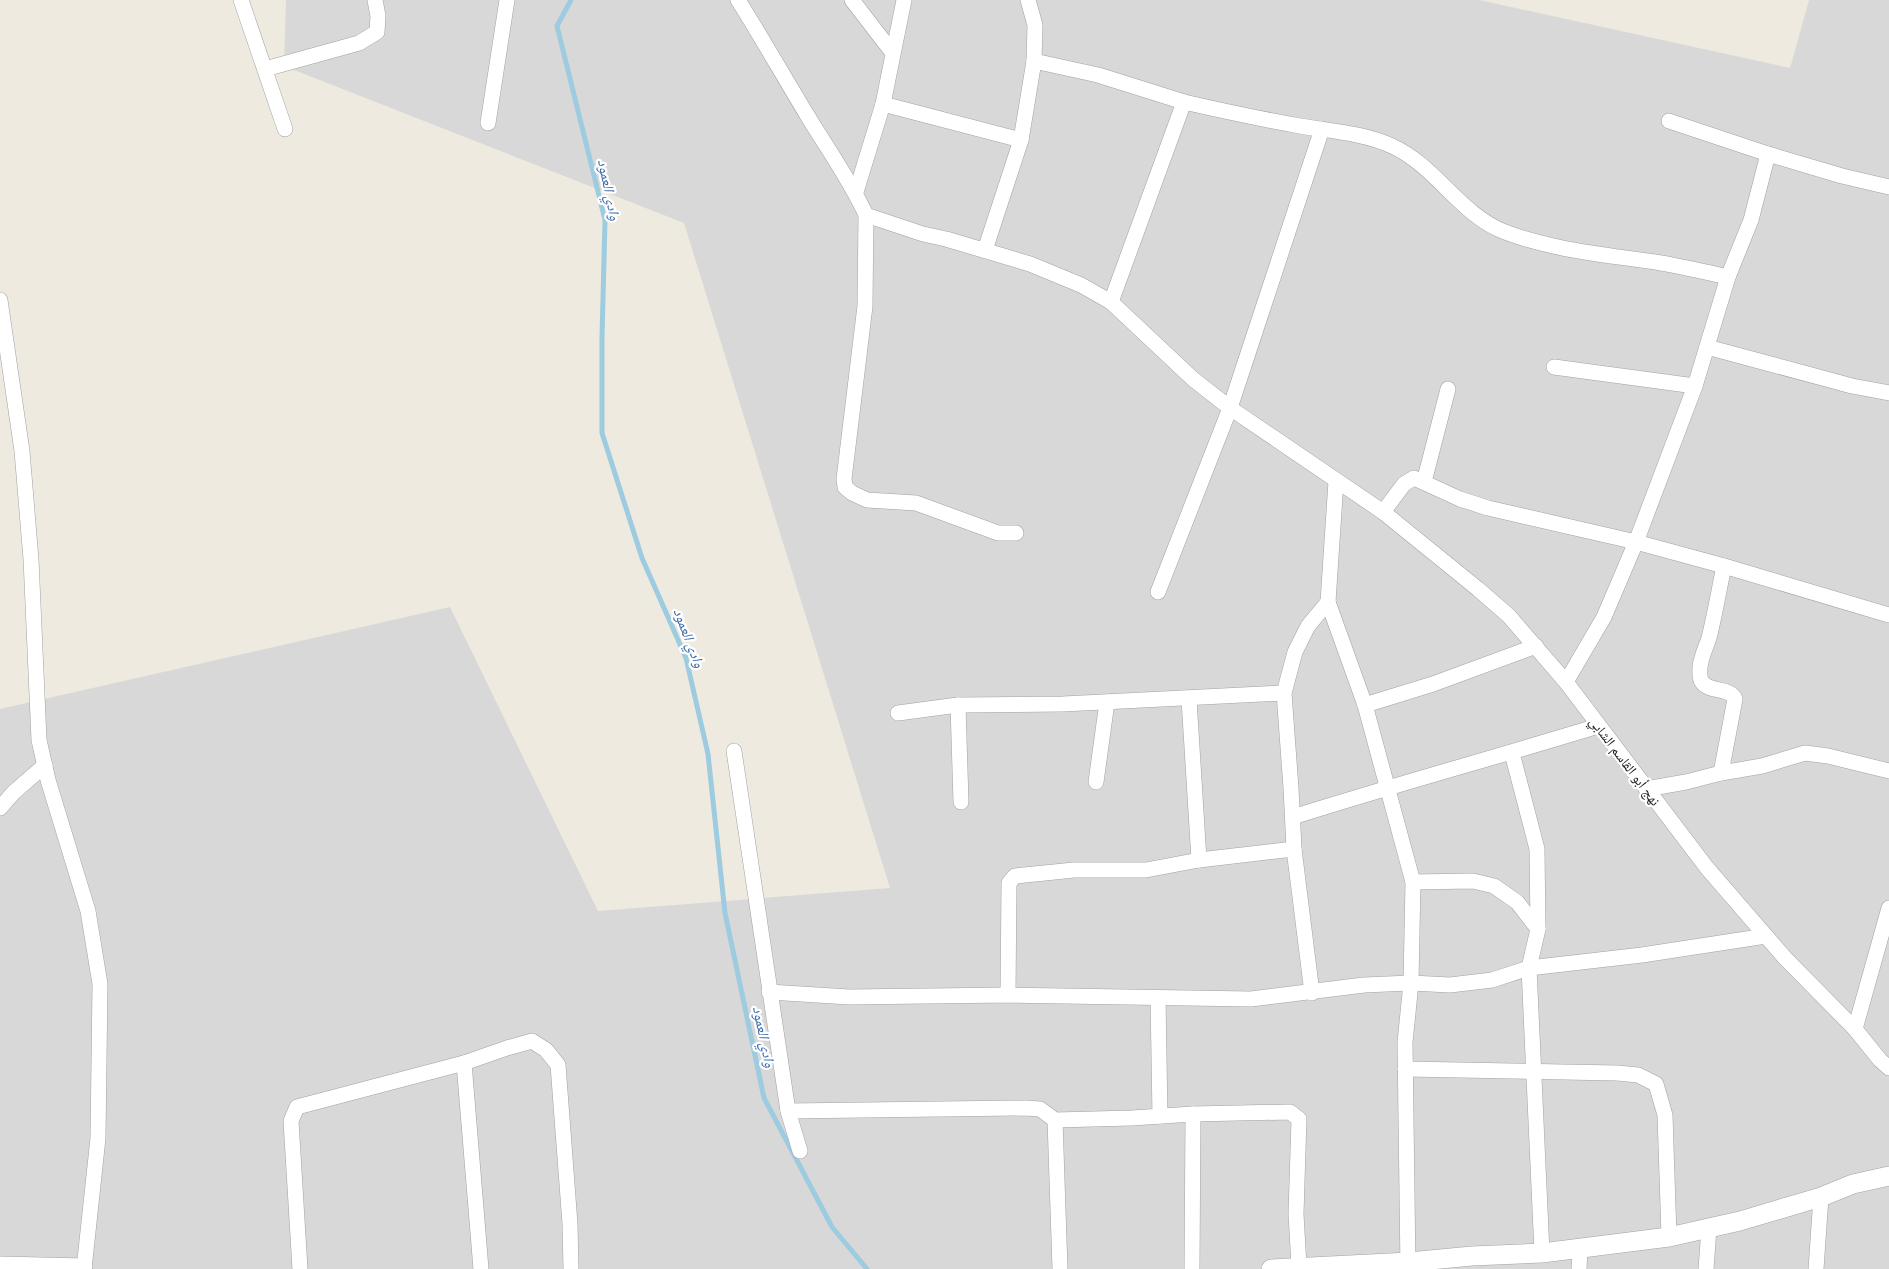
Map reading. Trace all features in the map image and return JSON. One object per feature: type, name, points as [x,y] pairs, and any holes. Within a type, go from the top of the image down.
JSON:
[{"type":"street","points":[[241,0],[285,129]]},
{"type":"street","points":[[265,69],[359,44],[377,32],[378,16],[375,0]]},
{"type":"street","points":[[488,123],[507,0]]},
{"type":"street","points":[[738,0],[813,125],[856,192],[866,214],[865,306],[844,479],[845,487],[852,493],[867,500],[916,504],[998,533],[1016,533]]},
{"type":"street","points":[[852,0],[892,52]]},
{"type":"street","points":[[856,192],[883,104],[904,0]]},
{"type":"street","points":[[985,250],[1021,140],[1034,61],[1035,25],[1028,0]]},
{"type":"street","points":[[1034,61],[1098,75],[1184,102],[1366,138],[1391,145],[1415,158],[1466,207],[1487,223],[1505,232],[1574,251],[1662,263],[1728,277]]},
{"type":"street","points":[[1110,302],[1184,102]]},
{"type":"street","points":[[883,104],[1021,140]]},
{"type":"street","points":[[1669,121],[1768,154],[1842,176],[1889,187]]},
{"type":"street","points":[[1158,592],[1230,408],[1322,130]]},
{"type":"street","points":[[1566,682],[1604,617],[1636,542],[1696,386],[1728,277],[1751,220],[1768,154]]},
{"type":"street","name":"نهج أبو القاسم الشابي","points":[[866,214],[923,234],[1030,264],[1081,285],[1110,302],[1193,379],[1230,408],[1383,512],[1478,588],[1509,616],[1566,682],[1707,868],[1785,958],[1855,1029],[1880,1060],[1889,1068]]},
{"type":"street","points":[[0,300],[22,451],[31,559],[39,740],[88,911],[100,984],[98,1138],[84,1267],[0,1264]]},
{"type":"street","points":[[1707,347],[1852,386],[1889,393]]},
{"type":"street","points":[[1554,367],[1696,386]]},
{"type":"street","points":[[1424,482],[1448,389]]},
{"type":"street","points":[[1383,512],[1404,484],[1414,478],[1460,499],[1488,508],[1636,542],[1889,615]]},
{"type":"street","points":[[1336,481],[1328,602],[1365,705],[1413,882],[1411,983],[1405,1042],[1408,1265]]},
{"type":"street","points":[[1721,773],[1735,699],[1729,693],[1708,687],[1700,679],[1700,672],[1724,566]]},
{"type":"street","points":[[1312,993],[1294,850],[1284,693],[1295,652],[1308,626],[1328,602]]},
{"type":"street","points":[[1365,705],[1433,684],[1536,646]]},
{"type":"street","points":[[898,713],[958,705],[1063,704],[1284,693]]},
{"type":"street","points":[[1189,699],[1199,860]]},
{"type":"street","points":[[1096,782],[1107,702]]},
{"type":"street","points":[[958,705],[960,802]]},
{"type":"street","points":[[1293,816],[1598,726]]},
{"type":"street","points":[[734,751],[788,1111],[800,1151]]},
{"type":"street","points":[[1512,752],[1537,850],[1538,928],[1529,968],[1542,1253]]},
{"type":"street","points":[[1646,789],[1762,766],[1805,754],[1828,756],[1889,771]]},
{"type":"street","points":[[0,808],[13,793],[45,765]]},
{"type":"street","points":[[1008,995],[1009,883],[1015,876],[1074,870],[1146,870],[1199,860],[1294,850]]},
{"type":"street","points":[[1413,882],[1473,881],[1494,886],[1517,902],[1538,928]]},
{"type":"street","points":[[1855,1029],[1889,908]]},
{"type":"street","points":[[769,992],[849,997],[1008,995],[1251,999],[1364,986],[1411,983],[1450,985],[1492,980],[1529,968],[1642,955],[1766,936]]},
{"type":"street","points":[[1158,998],[1160,1116]]},
{"type":"street","points":[[300,1269],[291,1121],[297,1107],[464,1063],[507,1048],[532,1042],[546,1050],[558,1065],[570,1224],[571,1269]]},
{"type":"street","points":[[464,1063],[481,1269]]},
{"type":"street","points":[[1405,1069],[1638,1075],[1656,1084],[1665,1115],[1669,1237]]},
{"type":"street","points":[[788,1111],[1026,1108],[1040,1109],[1055,1120],[1290,1112],[1299,1119],[1296,1214],[1299,1266]]},
{"type":"street","points":[[1192,1269],[1193,1114]]},
{"type":"street","points":[[1055,1120],[1060,1269]]},
{"type":"street","points":[[1271,1269],[1299,1266],[1408,1265],[1472,1256],[1542,1253],[1580,1249],[1669,1237],[1740,1221],[1821,1197],[1853,1184],[1889,1176]]},
{"type":"street","points":[[1816,1269],[1821,1197]]},
{"type":"street","points":[[1706,1269],[1709,1228]]},
{"type":"street","points":[[1579,1269],[1580,1249]]},
{"type":"shaded area","points":[[286,0],[1479,0],[1790,68],[1809,0],[1889,0],[1889,1269],[0,1269],[0,709],[450,607],[598,911],[890,888],[684,223],[284,66]]},
{"type":"waterway","name":"وادي العمود","points":[[571,0],[557,26],[605,220],[602,433],[642,558],[686,658],[708,754],[725,913],[764,1098],[832,1227],[867,1269]]}]
